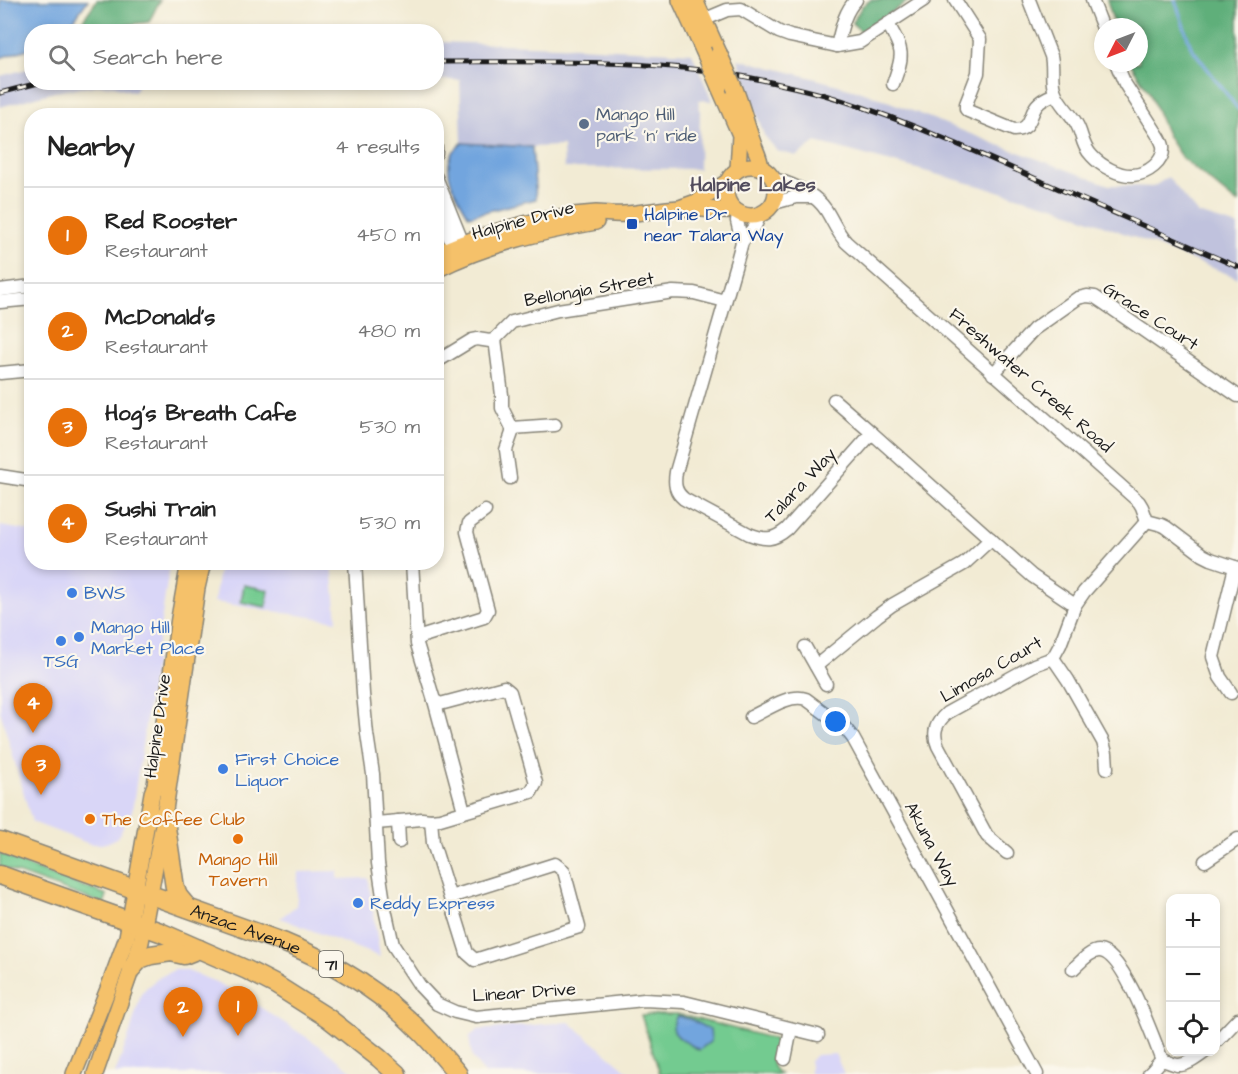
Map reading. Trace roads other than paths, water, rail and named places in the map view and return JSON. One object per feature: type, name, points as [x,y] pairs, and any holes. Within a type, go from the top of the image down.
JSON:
[{"type":"highway","points":[[164,814],[175,888],[178,896],[188,908]]},
{"type":"highway","name":"Anzac Avenue","points":[[0,841],[308,952],[356,978],[380,995],[428,1040],[458,1074]]},
{"type":"highway","name":"Anzac Avenue","points":[[0,875],[137,924],[200,949],[270,981],[345,1031],[397,1074]]},
{"type":"highway","points":[[132,968],[140,959],[151,955],[171,952],[184,955],[200,949]]},
{"type":"main road","points":[[680,0],[719,52],[743,108],[751,140],[760,157],[761,168]]},
{"type":"main road","points":[[695,0],[703,50],[740,135],[738,169]]},
{"type":"main road","points":[[753,165],[768,172],[774,179],[777,195],[774,204],[766,212],[753,217],[745,216],[736,211],[726,197],[727,182],[738,169],[753,165]]},
{"type":"main road","name":"Halpine Drive","points":[[679,208],[706,197],[727,182]]},
{"type":"main road","name":"Halpine Drive","points":[[444,264],[461,251],[523,223],[598,213],[622,214],[679,208],[736,211]]},
{"type":"main road","name":"Halpine Drive","points":[[444,253],[461,251]]},
{"type":"main road","name":"Halpine Drive","points":[[143,892],[152,793],[188,570]]},
{"type":"main road","name":"Halpine Drive","points":[[143,892],[164,814],[201,570]]},
{"type":"main road","points":[[94,1074],[141,942],[137,924],[143,892]]},
{"type":"main road","points":[[74,1074],[127,937],[137,924]]},
{"type":"street","points":[[698,22],[727,10],[741,9],[779,32],[837,46],[856,44],[924,0]]},
{"type":"street","points":[[955,0],[980,39],[978,73],[966,104],[968,111],[1014,130],[1020,130],[1028,124],[1038,103],[1043,98],[1055,94]]},
{"type":"street","points":[[1029,0],[1051,56],[1055,94],[1076,122],[1086,150],[1093,158],[1111,170],[1134,175],[1150,169],[1161,158],[1163,145],[1120,72]]},
{"type":"street","points":[[1092,0],[1099,18]]},
{"type":"street","points":[[837,46],[850,2]]},
{"type":"street","points":[[888,24],[902,52],[893,84]]},
{"type":"street","name":"Freshwater Creek Road","points":[[774,179],[800,188],[823,206],[846,242],[1139,502],[1147,521]]},
{"type":"street","points":[[774,204],[796,197],[812,197]]},
{"type":"street","points":[[444,201],[461,251]]},
{"type":"street","name":"Talara Way","points":[[736,211],[742,242]]},
{"type":"street","name":"Talara Way","points":[[760,215],[755,226],[742,242],[676,472],[675,489],[684,499],[749,534],[774,538],[787,529],[872,433]]},
{"type":"street","points":[[444,220],[461,251]]},
{"type":"street","points":[[0,290],[24,287]]},
{"type":"street","name":"Bellongia Street","points":[[495,339],[500,337],[512,322],[577,307],[673,292],[694,293],[725,301]]},
{"type":"street","name":"Grace Court","points":[[993,374],[1034,329],[1078,298],[1087,296],[1095,297],[1238,396]]},
{"type":"street","points":[[0,302],[24,299]]},
{"type":"street","points":[[444,357],[472,340],[495,339],[502,408],[512,428],[506,450],[510,478]]},
{"type":"street","points":[[0,373],[24,371]]},
{"type":"street","points":[[834,400],[1032,576],[1076,605]]},
{"type":"street","points":[[512,428],[555,424]]},
{"type":"street","points":[[0,476],[24,480]]},
{"type":"street","points":[[417,638],[484,617],[488,610],[467,532],[469,523],[485,511]]},
{"type":"street","points":[[1147,521],[1162,525],[1203,555],[1237,567],[1213,657],[1220,677],[1231,693]]},
{"type":"street","name":"Limosa Court","points":[[1007,853],[987,836],[938,746],[935,728],[947,713],[1034,665],[1053,658],[1084,592],[1147,521]]},
{"type":"street","points":[[816,666],[892,605],[964,564],[991,539]]},
{"type":"street","name":"Linear Drive","points":[[356,570],[364,704],[373,774],[378,863],[385,909],[393,945],[420,986],[437,1004],[455,1012],[476,1017],[644,1000],[684,1002],[818,1035]]},
{"type":"street","points":[[413,570],[417,644],[464,811]]},
{"type":"street","points":[[805,647],[826,684]]},
{"type":"street","points":[[1053,658],[1103,742],[1107,768]]},
{"type":"street","points":[[376,823],[440,819],[531,792],[536,783],[510,692],[504,687],[440,704],[434,700]]},
{"type":"street","name":"Akuna Way","points":[[751,717],[791,698],[799,697],[806,699],[845,728],[853,738],[1037,1074]]},
{"type":"street","points":[[431,820],[433,843],[467,953],[475,960],[579,927],[564,872],[555,864],[450,897]]},
{"type":"street","points":[[398,821],[399,842]]},
{"type":"street","points":[[1205,861],[1238,839]]},
{"type":"street","points":[[1072,969],[1093,952],[1103,951],[1113,959],[1135,992],[1162,1060]]},
{"type":"street","points":[[1220,1037],[1238,1019]]},
{"type":"street","points":[[785,1059],[791,1029]]},
{"type":"street","points":[[1162,1060],[1183,1065],[1199,1056]]},
{"type":"street","points":[[1149,1074],[1162,1060]]},
{"type":"water","points":[[0,0],[88,0],[71,24],[24,24],[24,50],[0,58]]},
{"type":"water","points":[[462,143],[532,147],[536,199],[469,216],[453,186],[449,170],[452,154]]},
{"type":"water","points":[[679,1016],[710,1030],[711,1041],[699,1050],[679,1038],[673,1027],[676,1017]]},
{"type":"waterway","points":[[1175,0],[1191,47],[1238,109]]},
{"type":"railway","points":[[444,62],[600,63],[681,68],[762,80],[811,91],[867,109],[943,138],[1238,267]]},
{"type":"railway","points":[[0,93],[24,87]]},
{"type":"place","name":"Mango Hill park 'n' ride","points":[[584,124]]},
{"type":"place","name":"Halpine Dr near Talara Way","points":[[632,224]]},
{"type":"place","name":"BWS","points":[[72,593]]},
{"type":"place","name":"Mango Hill Market Place","points":[[79,637]]},
{"type":"place","name":"TSG","points":[[61,641]]},
{"type":"place","name":"Sushi Train","points":[[33,733]]},
{"type":"place","name":"First Choice Liquor","points":[[223,769]]},
{"type":"place","name":"Hog's Breath Cafe","points":[[41,795]]},
{"type":"place","name":"The Coffee Club","points":[[90,819]]},
{"type":"place","name":"Mango Hill Tavern","points":[[238,839]]},
{"type":"place","name":"Reddy Express","points":[[358,903]]},
{"type":"place","name":"Red Rooster","points":[[238,1036]]},
{"type":"place","name":"McDonald's","points":[[183,1037]]},
{"type":"district","name":"Halpine Lakes","points":[[753,184]]}]
